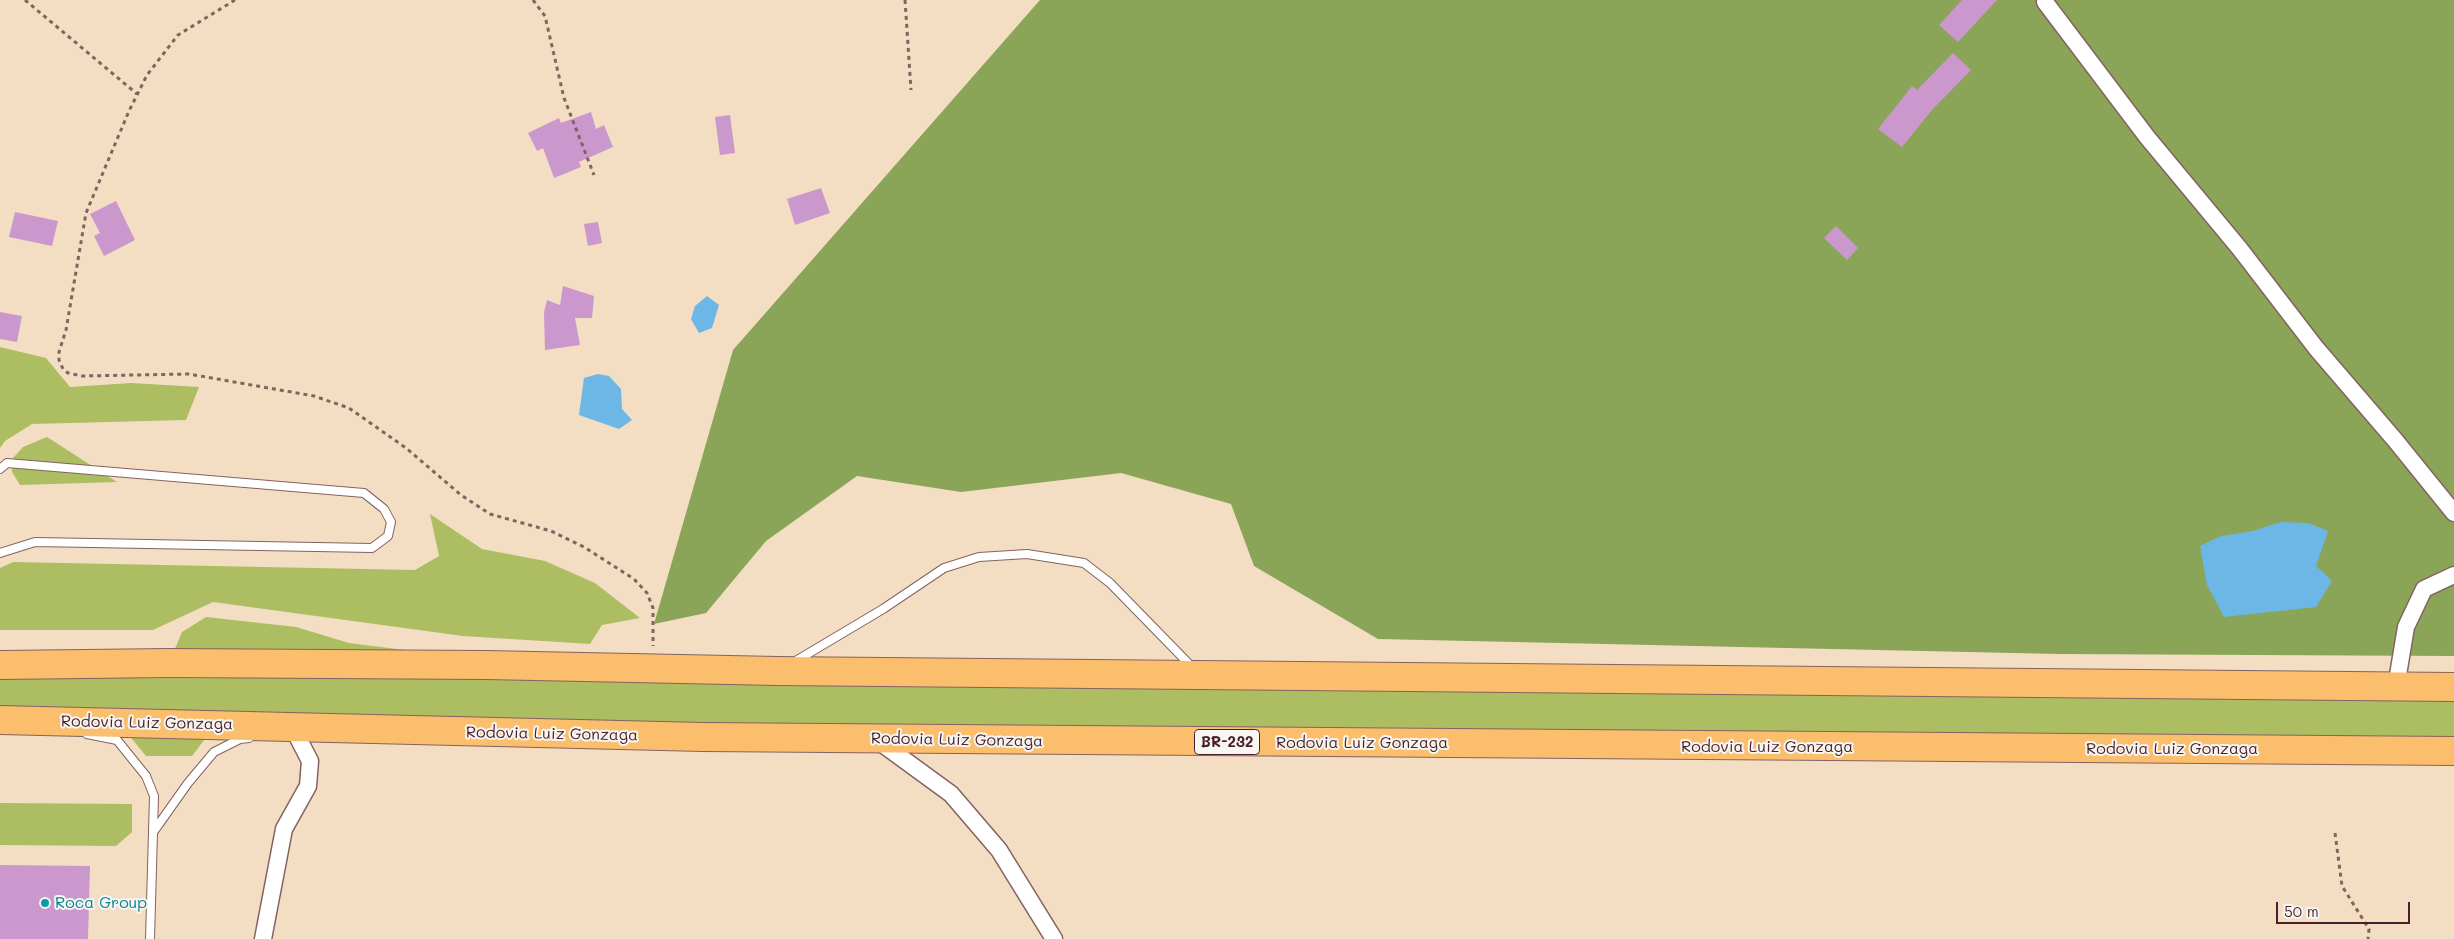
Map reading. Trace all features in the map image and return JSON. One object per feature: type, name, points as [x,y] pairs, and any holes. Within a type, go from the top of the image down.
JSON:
[{"type":"highway","points":[[0,665],[169,663],[778,671],[2454,687]]},
{"type":"highway","name":"Rodovia Luiz Gonzaga","points":[[0,720],[703,737],[2454,751]]},
{"type":"street","points":[[2046,2],[2142,130],[2240,248],[2316,348],[2395,440],[2454,513]]},
{"type":"street","points":[[2396,687],[2406,627],[2424,589],[2454,576]]},
{"type":"street","points":[[263,939],[284,829],[308,786],[310,761],[295,732]]},
{"type":"street","points":[[876,739],[951,794],[999,850],[1054,939]]},
{"type":"lane","points":[[0,469],[7,463],[364,493],[384,509],[391,522],[388,536],[372,548],[35,542],[0,554]]},
{"type":"lane","points":[[778,671],[884,609],[944,568],[979,557],[1027,554],[1084,563],[1110,583],[1200,674]]},
{"type":"lane","points":[[35,720],[117,740],[146,776],[154,796],[150,939]]},
{"type":"lane","points":[[154,831],[188,783],[214,752],[240,739],[336,728]]},
{"type":"path","points":[[25,0],[137,94]]},
{"type":"path","points":[[235,0],[178,35],[147,75],[137,94],[86,213],[66,330],[59,352],[59,360],[63,369],[68,373],[82,376],[189,374],[314,396],[349,408],[406,448],[461,495],[490,514],[551,531],[584,547],[634,579],[647,593],[653,608],[652,669]]},
{"type":"path","points":[[533,0],[546,16],[564,98],[594,175]]},
{"type":"path","points":[[904,0],[911,90]]},
{"type":"path","points":[[2335,833],[2342,886],[2369,929],[2368,939]]},
{"type":"green space","points":[[1040,0],[2454,0],[2454,656],[2059,654],[1378,639],[1254,566],[1231,504],[1121,473],[961,492],[857,476],[766,541],[706,613],[654,624],[733,350]]},
{"type":"green space","points":[[0,347],[46,358],[70,387],[131,383],[199,387],[186,420],[32,424],[5,441],[0,448]]},
{"type":"green space","points":[[47,437],[117,482],[20,485],[12,472],[13,458],[23,447]]},
{"type":"green space","points":[[430,514],[482,549],[545,561],[595,583],[640,618],[602,625],[590,644],[463,636],[213,602],[153,630],[0,630],[0,568],[13,562],[415,570],[439,556]]},
{"type":"green space","points":[[206,617],[296,627],[349,643],[429,653],[169,663],[182,632]]},
{"type":"green space","points":[[0,665],[2454,695],[2454,751],[1056,741],[0,707]]},
{"type":"green space","points":[[127,733],[208,735],[192,756],[146,756]]},
{"type":"green space","points":[[0,803],[132,804],[132,832],[116,846],[0,845]]},
{"type":"water","points":[[707,296],[719,305],[712,328],[699,333],[691,319],[695,306]]},
{"type":"water","points":[[598,374],[609,376],[621,389],[622,409],[632,420],[619,429],[579,415],[584,378]]},
{"type":"water","points":[[2281,522],[2308,523],[2328,531],[2316,566],[2332,581],[2316,607],[2224,617],[2207,585],[2200,546],[2221,536],[2253,531]]},
{"type":"building","points":[[1962,0],[1997,0],[1958,42],[1939,25]]},
{"type":"building","points":[[1953,53],[1971,70],[1932,110],[1902,147],[1878,129],[1912,86],[1917,90]]},
{"type":"building","points":[[591,112],[596,129],[604,125],[613,147],[579,162],[581,167],[554,178],[543,148],[537,151],[528,133],[559,118],[561,123]]},
{"type":"building","points":[[730,115],[735,153],[720,155],[715,117]]},
{"type":"building","points":[[821,188],[830,213],[795,225],[787,199]]},
{"type":"building","points":[[116,201],[135,240],[104,256],[94,236],[100,233],[90,214]]},
{"type":"building","points":[[15,212],[58,221],[52,246],[9,237]]},
{"type":"building","points":[[598,222],[602,243],[588,246],[584,224]]},
{"type":"building","points":[[1836,226],[1858,248],[1847,260],[1824,238]]},
{"type":"building","points":[[563,286],[594,296],[592,318],[575,318],[580,345],[545,350],[544,312],[547,300],[560,305]]},
{"type":"building","points":[[0,312],[22,316],[17,342],[0,339]]},
{"type":"building","name":"Roca Group","points":[[0,865],[90,866],[88,939],[0,939]]},
{"type":"place","name":"Roca Group","points":[[45,903]]}]
